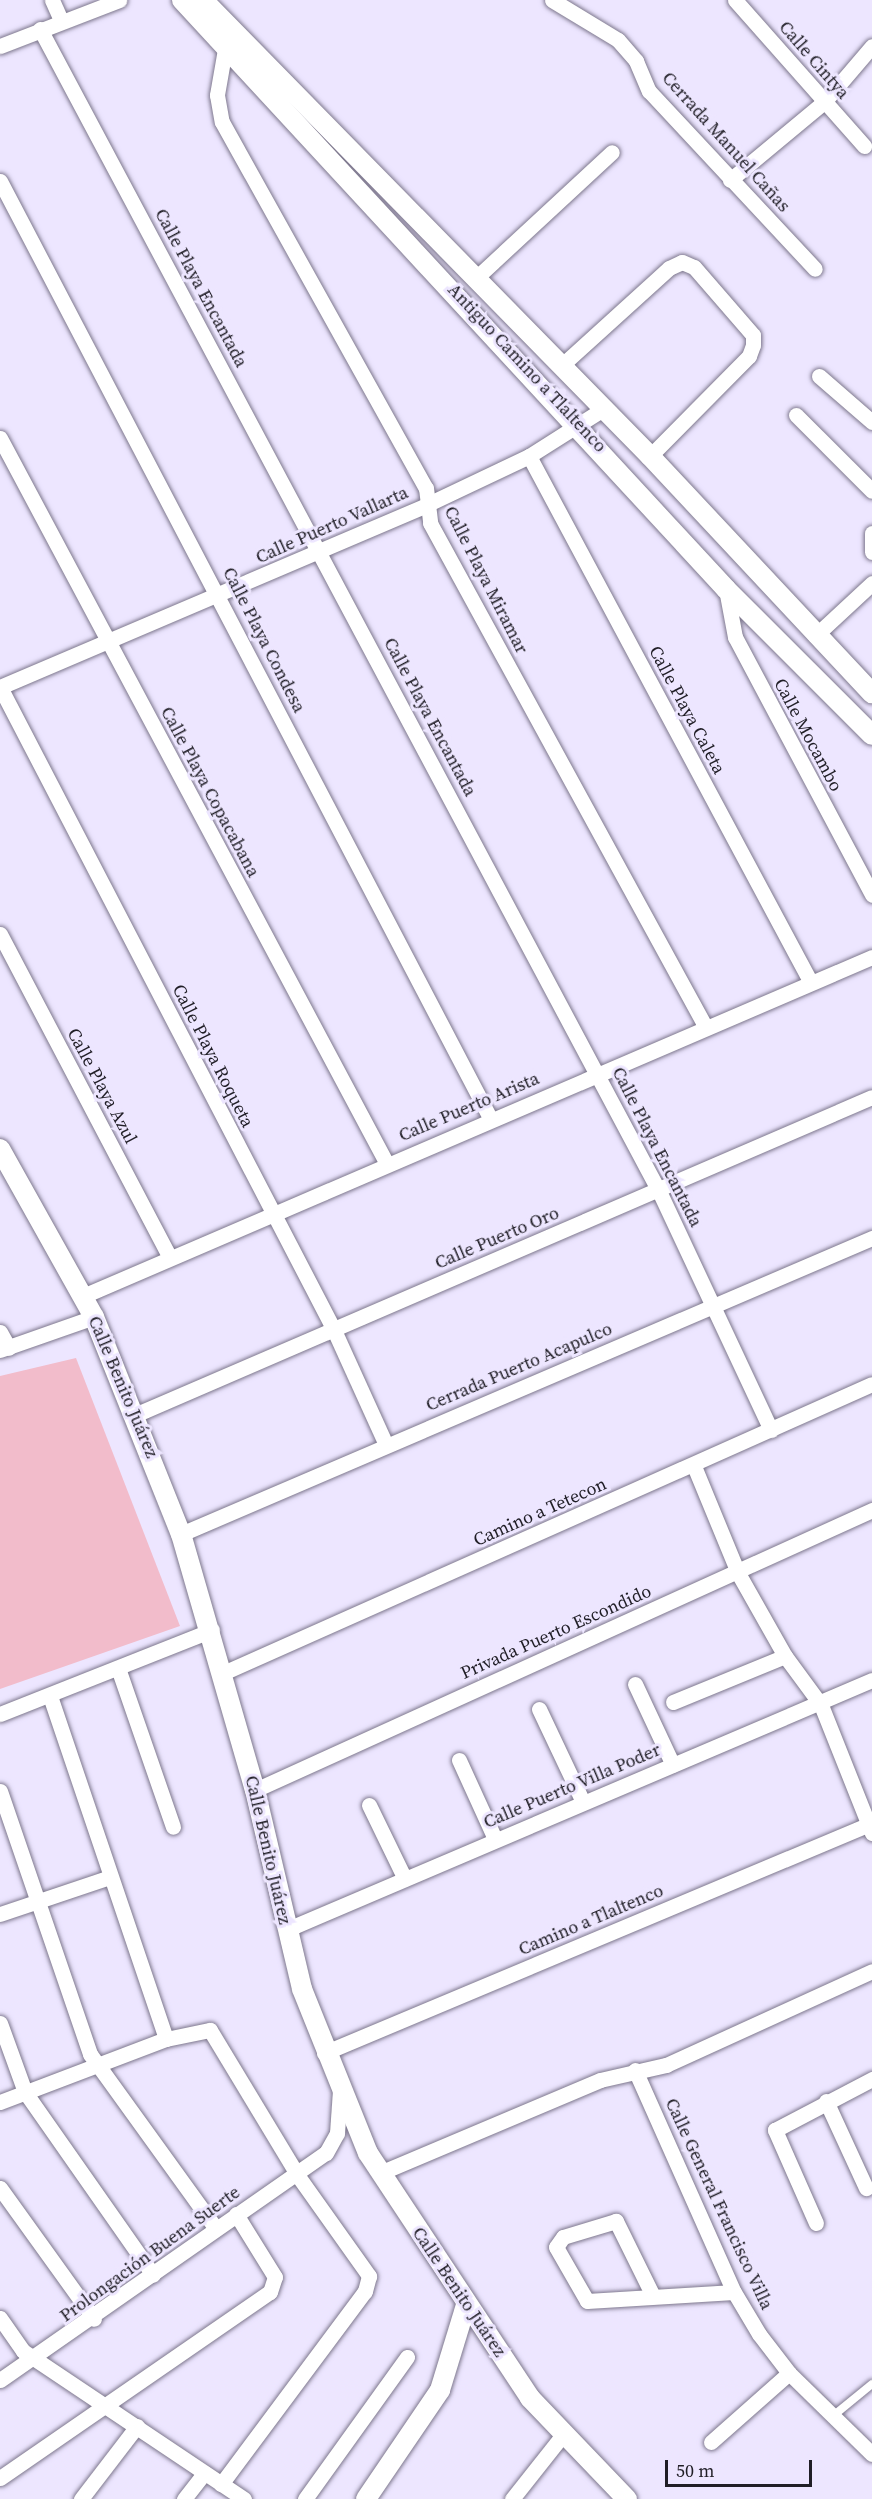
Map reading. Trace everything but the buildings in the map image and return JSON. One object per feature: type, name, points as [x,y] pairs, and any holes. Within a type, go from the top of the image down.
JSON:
[{"type":"street","points":[[52,0],[61,20]]},
{"type":"street","points":[[0,46],[61,20],[119,0]]},
{"type":"street","name":"Antiguo Camino a Tlaltenco","points":[[182,0],[225,49],[315,127],[431,264],[726,589],[872,735]]},
{"type":"street","points":[[203,0],[315,127],[476,278],[650,456],[815,636],[871,689]]},
{"type":"street","name":"Cerrada Manuel Cañas","points":[[552,0],[618,40],[636,61],[649,91],[815,269]]},
{"type":"street","name":"Calle Cintya","points":[[735,0],[864,146]]},
{"type":"street","name":"Calle Playa Encantada","points":[[40,29],[598,1074],[659,1191],[771,1430]]},
{"type":"street","points":[[730,180],[825,101],[872,46]]},
{"type":"street","name":"Calle Playa Miramar","points":[[225,49],[217,95],[222,122],[426,488],[426,505],[430,523],[705,1026]]},
{"type":"street","points":[[476,278],[612,152]]},
{"type":"street","name":"Calle Playa Condesa","points":[[0,181],[220,596],[490,1118]]},
{"type":"street","points":[[431,264],[446,249]]},
{"type":"street","points":[[561,366],[669,268],[682,262],[694,267],[753,335],[753,345],[749,356],[650,456]]},
{"type":"street","points":[[819,376],[872,422]]},
{"type":"street","name":"Calle Puerto Vallarta","points":[[0,687],[220,596],[426,505],[529,456],[580,426],[603,409]]},
{"type":"street","points":[[796,415],[872,491]]},
{"type":"street","name":"Calle Playa Copacabana","points":[[0,438],[387,1164]]},
{"type":"street","name":"Calle Playa Caleta","points":[[529,456],[810,981]]},
{"type":"street","points":[[872,533],[872,552]]},
{"type":"street","points":[[815,636],[872,583]]},
{"type":"street","name":"Calle Mocambo","points":[[726,589],[735,637],[872,895]]},
{"type":"street","name":"Calle Playa Roqueta","points":[[0,687],[333,1328],[386,1445]]},
{"type":"street","name":"Calle Playa Azul","points":[[0,934],[169,1256]]},
{"type":"street","name":"Calle Puerto Arista","points":[[83,1296],[272,1211],[598,1074],[810,981],[872,957]]},
{"type":"street","name":"Calle Puerto Oro","points":[[137,1414],[333,1328],[659,1191],[872,1097]]},
{"type":"street","name":"Calle Benito Juárez","points":[[0,1149],[93,1317],[137,1414],[182,1534],[212,1630],[255,1790],[288,1929],[324,2053],[340,2090],[380,2173],[466,2305],[562,2436],[624,2498]]},
{"type":"street","name":"Cerrada Puerto Acapulco","points":[[182,1534],[872,1238]]},
{"type":"street","points":[[0,1332],[4,1349],[93,1317]]},
{"type":"street","name":"Camino a Tetecon","points":[[223,1673],[694,1466],[872,1384]]},
{"type":"street","points":[[694,1466],[738,1573],[785,1656],[821,1705],[871,1827]]},
{"type":"street","name":"Privada Puerto Escondido","points":[[255,1790],[738,1573],[872,1510]]},
{"type":"street","points":[[0,1714],[212,1630]]},
{"type":"street","points":[[673,1702],[785,1656]]},
{"type":"street","points":[[118,1668],[172,1827]]},
{"type":"street","name":"Calle Puerto Villa Poder","points":[[288,1929],[583,1802],[821,1705],[872,1680]]},
{"type":"street","points":[[635,1684],[673,1765]]},
{"type":"street","points":[[50,1696],[166,2039]]},
{"type":"street","points":[[539,1709],[583,1802]]},
{"type":"street","points":[[459,1760],[495,1839]]},
{"type":"street","points":[[0,1791],[36,1902],[90,2054],[101,2064],[215,2227]]},
{"type":"street","points":[[369,1805],[405,1879]]},
{"type":"street","name":"Camino a Tlaltenco","points":[[324,2053],[871,1827]]},
{"type":"street","points":[[0,1914],[110,1877]]},
{"type":"street","points":[[380,2173],[600,2079],[666,2065],[872,1971]]},
{"type":"street","points":[[0,2024],[25,2091],[153,2275]]},
{"type":"street","points":[[0,2102],[198,2029],[219,2037],[298,2176],[369,2276],[365,2291],[221,2484]]},
{"type":"street","name":"Calle General Francisco Villa","points":[[635,2070],[734,2292],[789,2373],[872,2454]]},
{"type":"street","points":[[816,2223],[775,2130],[826,2101],[872,2079]]},
{"type":"street","name":"Prolongación Buena Suerte","points":[[0,2380],[39,2357],[93,2319],[215,2227],[298,2176],[332,2144],[340,2090]]},
{"type":"street","points":[[826,2101],[866,2188]]},
{"type":"street","points":[[0,2188],[93,2319]]},
{"type":"street","points":[[0,2478],[276,2284],[236,2214]]},
{"type":"street","points":[[654,2296],[616,2221],[563,2237],[556,2247],[587,2301],[734,2292]]},
{"type":"street","points":[[366,2499],[440,2390],[466,2305]]},
{"type":"street","points":[[0,2318],[23,2351],[39,2357],[244,2499]]},
{"type":"street","points":[[305,2499],[406,2357]]},
{"type":"street","points":[[711,2442],[789,2373]]},
{"type":"street","points":[[81,2499],[138,2426]]},
{"type":"street","points":[[512,2499],[562,2436]]},
{"type":"street","points":[[184,2499],[204,2473]]},
{"type":"lane","points":[[834,2415],[872,2384]]},
{"type":"shaded area","points":[[76,1358],[180,1626],[0,1689],[0,1376]]}]
